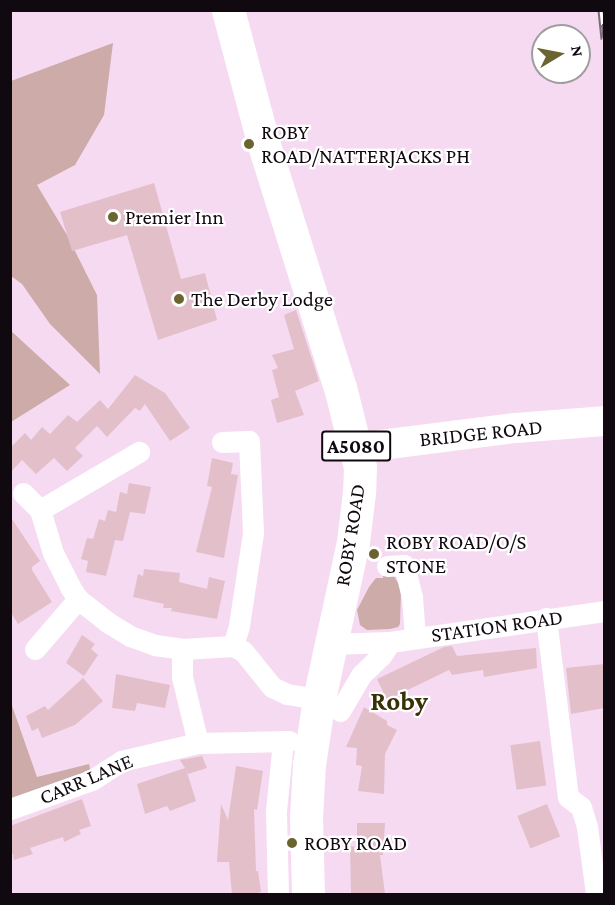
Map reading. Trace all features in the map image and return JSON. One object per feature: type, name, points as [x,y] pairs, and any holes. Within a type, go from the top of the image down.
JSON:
[{"type":"main road","name":"ROBY ROAD","points":[[228,10],[263,142],[357,448],[360,492],[331,644],[329,705],[309,764],[306,817],[309,894]]},
{"type":"street","name":"BRIDGE ROAD","points":[[357,448],[516,428],[604,421]]},
{"type":"street","points":[[222,442],[249,441],[253,533],[239,626],[233,646]]},
{"type":"street","points":[[40,510],[140,452]]},
{"type":"street","points":[[23,493],[40,510],[53,553],[78,599],[107,622],[130,636],[155,645],[182,649],[233,646],[243,651],[272,687],[287,694],[329,705],[381,656],[390,642]]},
{"type":"street","points":[[387,566],[404,565],[412,597],[415,638]]},
{"type":"street","points":[[35,649],[78,599]]},
{"type":"street","name":"STATION ROAD","points":[[331,644],[390,642],[604,611]]},
{"type":"street","points":[[546,618],[568,796],[581,807],[587,827],[596,894]]},
{"type":"street","points":[[182,649],[182,677],[198,742]]},
{"type":"street","name":"CARR LANE","points":[[10,809],[92,780],[121,761],[198,742],[286,741],[275,818],[278,894]]},
{"type":"shaded area","points":[[113,43],[104,115],[75,165],[37,185],[67,235],[97,295],[100,374],[50,324],[22,284],[11,276],[11,81]]},
{"type":"shaded area","points":[[10,330],[70,385],[11,422],[10,422]]},
{"type":"shaded area","points":[[383,573],[394,576],[401,588],[400,624],[390,629],[367,630],[360,625],[357,610],[369,587],[376,578],[383,578]]},
{"type":"shaded area","points":[[10,700],[37,777],[89,764],[91,773],[11,801]]},
{"type":"building","points":[[154,183],[181,279],[205,273],[217,320],[158,340],[127,235],[72,251],[60,212]]},
{"type":"building","points":[[296,310],[319,381],[295,391],[304,415],[277,423],[271,400],[279,397],[272,370],[278,368],[272,355],[294,349],[284,315]]},
{"type":"building","points":[[135,375],[165,393],[190,428],[170,441],[145,404],[140,411],[135,408],[107,437],[97,426],[75,448],[83,456],[67,471],[54,458],[36,474],[22,460],[10,473],[10,448],[25,433],[31,440],[42,427],[50,434],[68,415],[77,422],[100,400],[108,409]]},
{"type":"building","points":[[212,458],[233,463],[231,474],[238,475],[224,558],[196,552],[212,487],[207,486]]},
{"type":"building","points":[[129,483],[151,487],[145,514],[130,512],[123,541],[115,540],[106,576],[86,572],[88,561],[81,559],[87,538],[93,539],[99,519],[105,521],[108,510],[116,512],[120,492],[127,494]]},
{"type":"building","points":[[10,516],[40,561],[32,567],[32,570],[52,602],[18,624],[10,611]]},
{"type":"building","points":[[144,569],[180,573],[179,582],[207,589],[209,577],[225,581],[217,619],[171,611],[172,608],[163,608],[164,604],[133,597],[138,574],[143,576]]},
{"type":"building","points":[[82,635],[95,644],[91,649],[98,655],[84,676],[66,663]]},
{"type":"building","points":[[452,646],[457,656],[536,648],[537,668],[484,677],[483,670],[452,675],[449,670],[387,700],[377,679],[444,647]]},
{"type":"building","points":[[604,664],[604,708],[571,714],[566,668]]},
{"type":"building","points":[[116,674],[170,685],[165,708],[137,703],[135,711],[112,708]]},
{"type":"building","points":[[83,678],[103,701],[75,725],[42,738],[38,728],[32,731],[26,716],[45,706],[48,710]]},
{"type":"building","points":[[364,707],[397,730],[385,754],[384,794],[358,791],[362,766],[356,765],[357,748],[346,747]]},
{"type":"building","points":[[540,741],[546,786],[517,790],[510,745]]},
{"type":"building","points":[[202,756],[207,768],[188,774],[186,769],[196,801],[170,811],[167,806],[145,814],[137,784],[185,768],[180,760]]},
{"type":"building","points":[[236,766],[263,771],[257,810],[254,809],[256,871],[258,871],[261,892],[254,894],[232,894],[229,862],[217,862],[221,804],[228,820]]},
{"type":"building","points":[[82,799],[91,826],[79,830],[81,834],[64,842],[63,837],[30,848],[33,854],[14,860],[13,854],[10,854],[10,826]]},
{"type":"building","points":[[547,804],[560,836],[530,848],[517,816]]},
{"type":"building","points":[[357,823],[385,823],[383,855],[380,855],[385,894],[351,894],[350,846],[357,847]]},
{"type":"railway","points":[[601,10],[604,39]]},
{"type":"place","name":"ROBY ROAD/NATTERJACKS PH","points":[[249,144]]},
{"type":"place","name":"Premier Inn","points":[[113,217]]},
{"type":"place","name":"The Derby Lodge","points":[[179,299]]},
{"type":"place","name":"ROBY ROAD/O/S STONE","points":[[374,554]]},
{"type":"place","name":"ROBY ROAD","points":[[292,843]]},
{"type":"district","name":"Roby","points":[[399,702]]}]
